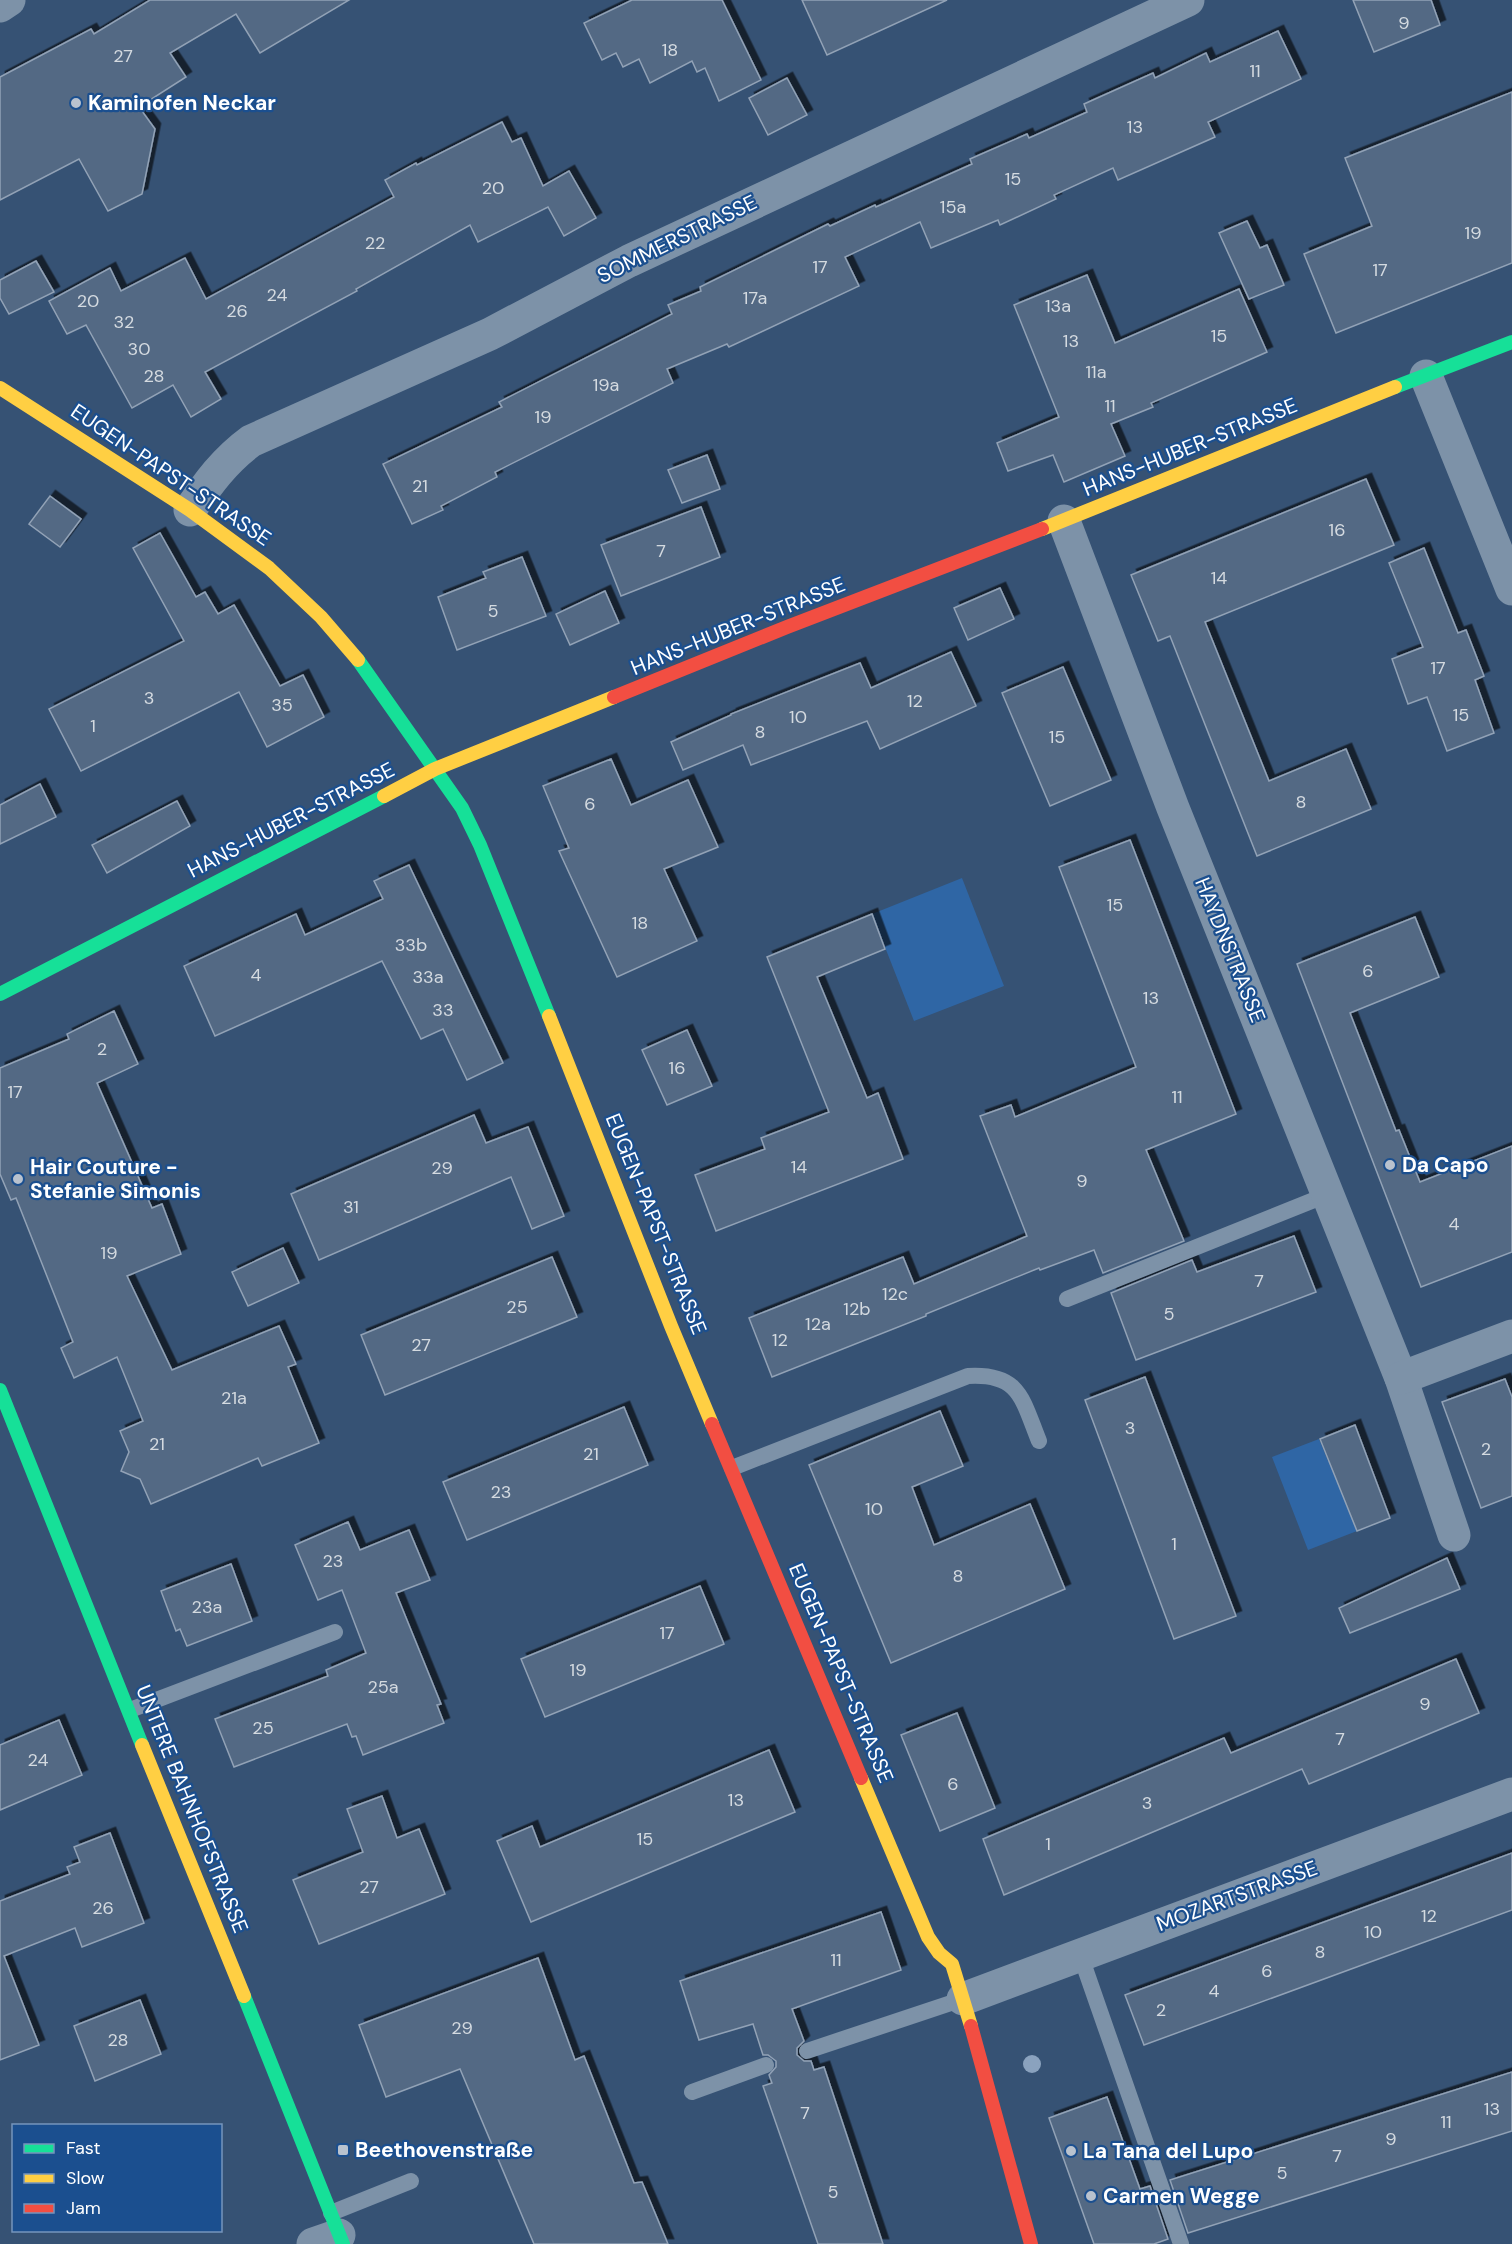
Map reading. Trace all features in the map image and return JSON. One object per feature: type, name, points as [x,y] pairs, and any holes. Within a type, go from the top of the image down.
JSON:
[{"type":"street","points":[[0,6],[9,0]]},
{"type":"street","name":"SOMMERSTRASSE","points":[[190,510],[212,477],[235,453],[251,441],[482,338],[629,261],[1188,0]]},
{"type":"street","name":"HANS-HUBER-STRASSE","points":[[0,994],[435,769],[787,627],[1064,521],[1512,342]]},
{"type":"street","points":[[1426,376],[1512,589]]},
{"type":"street","name":"EUGEN-PAPST-STRASSE","points":[[0,388],[190,510],[269,568],[321,617],[380,687],[462,808],[480,845],[570,1067],[671,1326],[928,1937],[939,1953],[952,1964],[1031,2244]]},
{"type":"street","name":"HAYDNSTRASSE","points":[[1064,521],[1177,819],[1401,1378],[1454,1535]]},
{"type":"street","points":[[1401,1378],[1512,1336]]},
{"type":"street","name":"UNTERE BAHNHOFSTRASSE","points":[[0,1390],[130,1710],[332,2234]]},
{"type":"street","name":"MOZARTSTRASSE","points":[[963,1999],[1512,1794]]},
{"type":"lane","points":[[1067,1299],[1329,1194]]},
{"type":"lane","points":[[732,1468],[968,1376],[989,1375],[1004,1381],[1018,1393],[1039,1441]]},
{"type":"lane","points":[[130,1710],[335,1632]]},
{"type":"lane","points":[[1080,1954],[1181,2244]]},
{"type":"lane","points":[[807,2051],[963,1999]]},
{"type":"lane","points":[[692,2092],[766,2065]]},
{"type":"lane","points":[[332,2234],[411,2181]]},
{"type":"shaded area","points":[[962,878],[1004,986],[914,1021],[872,914]]},
{"type":"shaded area","points":[[1319,1439],[1357,1531],[1308,1550],[1272,1457]]},
{"type":"building","points":[[150,0],[349,0],[260,53],[236,14],[170,53],[186,77],[139,107],[155,129],[142,194],[108,211],[79,159],[0,200],[0,77],[91,29],[94,34]]},
{"type":"building","points":[[632,0],[722,0],[761,80],[719,101],[705,68],[697,72],[692,61],[650,83],[639,59],[623,67],[616,53],[602,60],[584,23]]},
{"type":"building","points":[[802,0],[947,0],[827,55]]},
{"type":"building","points":[[1353,0],[1431,0],[1440,25],[1374,52]]},
{"type":"building","points":[[1278,31],[1301,79],[1208,122],[1215,137],[1118,180],[1113,168],[1054,195],[1056,199],[1000,225],[998,220],[931,248],[920,222],[845,257],[859,286],[729,347],[727,344],[667,369],[673,383],[495,472],[497,477],[441,506],[443,510],[412,524],[383,464],[502,407],[499,402],[672,314],[668,305],[701,291],[700,287],[828,224],[830,226],[875,205],[876,207],[972,164],[970,159],[1027,134],[1029,138],[1087,112],[1084,104],[1153,73],[1155,78],[1206,53],[1210,62]]},
{"type":"building","points":[[787,78],[807,115],[768,135],[749,98]]},
{"type":"building","points":[[1512,92],[1512,263],[1336,333],[1304,254],[1372,226],[1345,158]]},
{"type":"building","points":[[502,122],[512,142],[521,138],[543,186],[569,171],[596,218],[564,236],[548,207],[478,242],[470,225],[356,289],[357,291],[205,372],[221,399],[191,417],[173,385],[132,408],[86,325],[67,334],[49,301],[110,268],[121,291],[185,258],[206,299],[394,197],[385,180]]},
{"type":"building","points":[[1247,221],[1260,248],[1267,245],[1284,285],[1249,299],[1219,233]]},
{"type":"building","points":[[36,261],[54,292],[9,314],[0,298],[0,280]]},
{"type":"building","points":[[1087,275],[1115,343],[1239,289],[1267,352],[1151,403],[1153,407],[1111,424],[1125,456],[1064,482],[1053,455],[1008,471],[997,443],[1059,417],[1014,305]]},
{"type":"building","points":[[707,455],[720,489],[682,503],[668,470]]},
{"type":"building","points":[[1366,479],[1394,545],[1205,622],[1269,781],[1346,749],[1371,809],[1257,856],[1170,636],[1158,641],[1131,575]]},
{"type":"building","points":[[50,496],[81,519],[60,547],[29,524]]},
{"type":"building","points":[[701,507],[720,557],[621,596],[601,545]]},
{"type":"building","points":[[160,533],[196,597],[205,592],[218,614],[234,605],[280,686],[303,675],[324,717],[267,747],[239,692],[81,771],[49,709],[184,641],[133,548]]},
{"type":"building","points":[[1424,548],[1458,633],[1466,630],[1484,676],[1475,680],[1494,733],[1447,751],[1427,697],[1408,704],[1392,659],[1423,647],[1389,563]]},
{"type":"building","points":[[522,557],[546,616],[457,650],[438,597],[486,578],[483,572]]},
{"type":"building","points":[[1000,588],[1014,619],[968,640],[954,608]]},
{"type":"building","points":[[605,591],[619,623],[570,645],[556,614]]},
{"type":"building","points":[[951,652],[976,706],[880,749],[867,721],[751,765],[743,745],[683,770],[671,742],[731,714],[860,663],[871,688]]},
{"type":"building","points":[[1063,667],[1111,780],[1050,806],[1002,693]]},
{"type":"building","points":[[611,759],[631,805],[688,780],[718,847],[664,869],[697,941],[617,977],[559,851],[569,848],[543,786]]},
{"type":"building","points":[[40,784],[56,817],[0,844],[0,805]]},
{"type":"building","points":[[177,801],[190,826],[107,873],[92,845]]},
{"type":"building","points":[[1130,840],[1236,1114],[1146,1150],[1184,1241],[1103,1273],[1094,1250],[1040,1270],[1039,1268],[772,1377],[749,1318],[903,1257],[914,1284],[1027,1236],[980,1116],[1011,1105],[1015,1117],[1136,1067],[1059,867]]},
{"type":"building","points":[[409,865],[503,1063],[467,1080],[443,1029],[421,1039],[382,961],[215,1036],[184,966],[296,914],[305,935],[383,899],[374,881]]},
{"type":"building","points":[[872,914],[885,949],[817,977],[867,1098],[878,1093],[903,1159],[716,1231],[695,1175],[765,1149],[761,1138],[829,1112],[767,957]]},
{"type":"building","points":[[1415,917],[1439,977],[1350,1013],[1396,1131],[1399,1130],[1420,1182],[1512,1146],[1512,1252],[1421,1287],[1297,964]]},
{"type":"building","points":[[114,1011],[138,1064],[97,1083],[152,1208],[162,1204],[181,1254],[127,1276],[172,1370],[279,1326],[296,1364],[288,1367],[319,1443],[262,1466],[258,1458],[151,1504],[140,1479],[121,1471],[129,1452],[120,1431],[143,1421],[117,1357],[74,1378],[61,1348],[73,1342],[16,1198],[11,1200],[0,1174],[0,1068],[69,1039],[67,1034]]},
{"type":"building","points":[[687,1030],[712,1086],[667,1105],[642,1050]]},
{"type":"building","points":[[474,1115],[486,1143],[528,1127],[564,1216],[532,1229],[511,1177],[319,1260],[291,1194]]},
{"type":"building","points":[[1294,1236],[1316,1292],[1136,1360],[1111,1293],[1192,1260],[1197,1272]]},
{"type":"building","points":[[283,1248],[299,1283],[248,1306],[232,1272]]},
{"type":"building","points":[[552,1257],[577,1317],[385,1395],[361,1335]]},
{"type":"building","points":[[1145,1377],[1236,1616],[1174,1639],[1085,1400]]},
{"type":"building","points":[[1505,1379],[1512,1397],[1512,1496],[1481,1508],[1442,1402]]},
{"type":"building","points":[[624,1407],[648,1465],[467,1540],[443,1482]]},
{"type":"building","points":[[940,1411],[963,1466],[912,1487],[934,1545],[1030,1504],[1065,1589],[891,1663],[809,1465]]},
{"type":"building","points":[[1355,1425],[1390,1518],[1357,1531],[1320,1439]]},
{"type":"building","points":[[348,1522],[360,1550],[409,1530],[430,1580],[396,1593],[441,1704],[437,1705],[444,1723],[363,1755],[356,1736],[352,1737],[347,1724],[234,1767],[215,1719],[328,1676],[326,1670],[366,1653],[342,1590],[318,1600],[295,1545]]},
{"type":"building","points":[[1447,1558],[1460,1589],[1350,1633],[1339,1608]]},
{"type":"building","points":[[231,1564],[252,1621],[187,1646],[180,1629],[176,1631],[161,1591]]},
{"type":"building","points":[[700,1586],[724,1644],[545,1717],[521,1659]]},
{"type":"building","points":[[1456,1659],[1479,1713],[1309,1784],[1302,1769],[1004,1895],[983,1839],[1224,1738],[1231,1753]]},
{"type":"building","points":[[957,1713],[995,1808],[940,1831],[901,1735]]},
{"type":"building","points":[[59,1720],[82,1775],[0,1810],[0,1745]]},
{"type":"building","points":[[769,1750],[795,1812],[531,1922],[497,1841],[532,1826],[540,1847]]},
{"type":"building","points":[[382,1796],[397,1838],[419,1829],[445,1894],[319,1944],[293,1880],[363,1852],[347,1809]]},
{"type":"building","points":[[110,1833],[144,1923],[82,1947],[75,1928],[4,1956],[39,2045],[0,2060],[0,1901],[70,1874],[67,1867],[80,1862],[74,1847]]},
{"type":"building","points":[[1512,1853],[1512,1910],[1144,2045],[1125,1995]]},
{"type":"building","points":[[881,1912],[901,1970],[792,2009],[804,2041],[797,2048],[797,2055],[804,2061],[811,2061],[814,2070],[824,2067],[883,2244],[818,2244],[763,2086],[772,2083],[769,2075],[776,2067],[776,2061],[768,2055],[763,2055],[753,2024],[699,2040],[680,1981]]},
{"type":"building","points":[[538,1958],[575,2060],[584,2056],[634,2183],[642,2182],[668,2244],[534,2244],[460,2069],[386,2097],[359,2025]]},
{"type":"building","points":[[140,2000],[161,2054],[95,2081],[74,2026]]},
{"type":"building","points":[[1512,2072],[1512,2131],[1188,2233],[1170,2180]]},
{"type":"building","points":[[1107,2097],[1140,2189],[1150,2186],[1168,2239],[1154,2244],[1094,2244],[1049,2118]]},
{"type":"traffic: fast","points":[[1395,387],[1512,342]]},
{"type":"traffic: fast","points":[[358,660],[462,808],[480,845],[549,1016]]},
{"type":"traffic: fast","points":[[0,994],[384,796]]},
{"type":"traffic: fast","points":[[0,1390],[142,1745]]},
{"type":"traffic: fast","points":[[244,1996],[343,2244]]},
{"type":"traffic: slow","points":[[1042,529],[1395,387]]},
{"type":"traffic: slow","points":[[0,388],[190,510],[269,568],[321,617],[358,660]]},
{"type":"traffic: slow","points":[[384,796],[435,769],[614,697]]},
{"type":"traffic: slow","points":[[549,1016],[712,1424]]},
{"type":"traffic: slow","points":[[142,1745],[244,1996]]},
{"type":"traffic: slow","points":[[861,1778],[928,1937],[939,1953],[952,1964],[971,2026]]},
{"type":"traffic: jam","points":[[614,697],[787,627],[1042,529]]},
{"type":"traffic: jam","points":[[712,1424],[861,1778]]},
{"type":"traffic: jam","points":[[971,2026],[1031,2244]]},
{"type":"place","name":"Kaminofen Neckar","points":[[76,103]]},
{"type":"place","name":"Da Capo","points":[[1390,1165]]},
{"type":"place","name":"Hair Couture - Stefanie Simonis","points":[[18,1179]]},
{"type":"place","name":"Beethovenstraße","points":[[343,2150]]},
{"type":"place","name":"La Tana del Lupo","points":[[1071,2151]]},
{"type":"place","name":"Carmen Wegge","points":[[1091,2196]]}]
